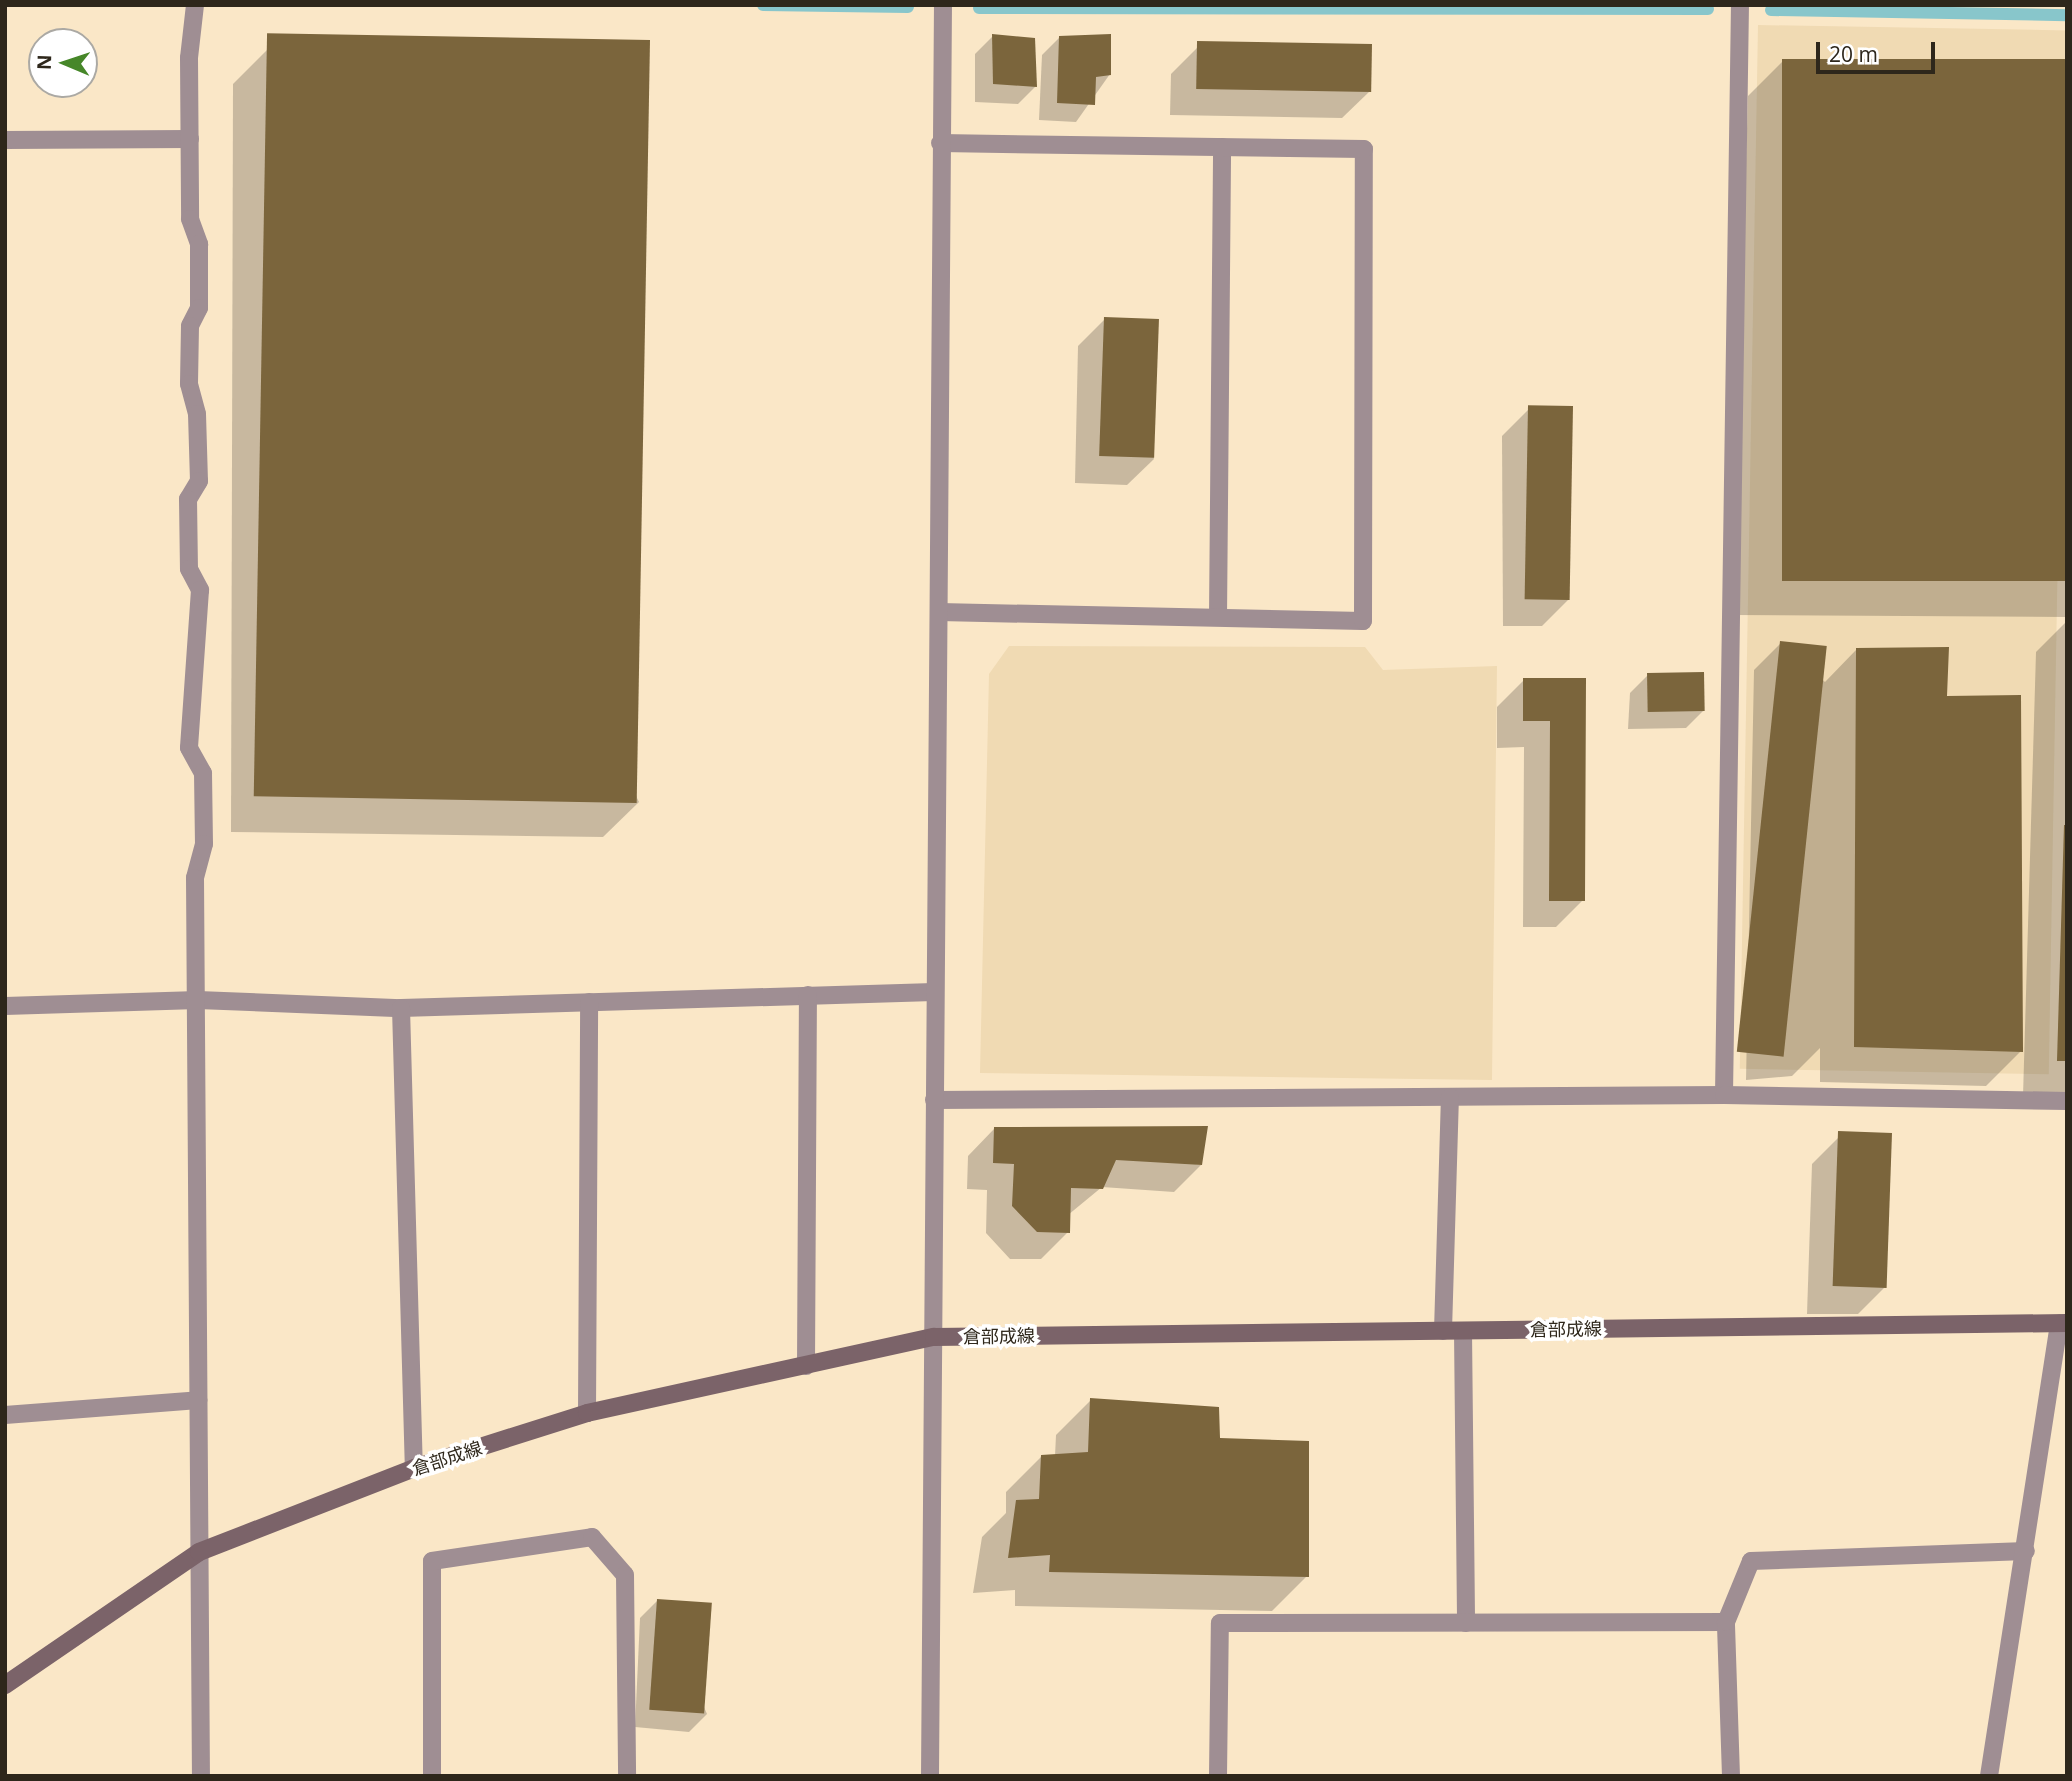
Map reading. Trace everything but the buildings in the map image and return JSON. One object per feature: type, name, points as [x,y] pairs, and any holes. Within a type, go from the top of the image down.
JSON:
[{"type":"main road","name":"倉部成線","points":[[5,1685],[200,1552],[414,1468],[587,1413],[934,1337],[2063,1323]]},
{"type":"street","points":[[195,5],[190,219],[199,257],[189,372],[199,481],[187,499],[189,569],[200,590],[189,748],[203,773],[204,844],[195,878],[198,1000],[201,1776]]},
{"type":"street","points":[[930,1776],[943,5]]},
{"type":"street","points":[[1724,1096],[1740,5]]},
{"type":"street","points":[[5,140],[190,139]]},
{"type":"street","points":[[939,612],[1363,621],[1364,149],[940,143]]},
{"type":"street","points":[[1218,617],[1222,146]]},
{"type":"street","points":[[5,1006],[198,1000],[401,1008],[934,992]]},
{"type":"street","points":[[806,1366],[808,995]]},
{"type":"street","points":[[587,1413],[589,1002]]},
{"type":"street","points":[[401,1008],[414,1468]]},
{"type":"street","points":[[934,1100],[1724,1096],[2067,1101]]},
{"type":"street","points":[[1443,1331],[1450,1097]]},
{"type":"street","points":[[1989,1776],[2063,1323]]},
{"type":"street","points":[[1463,1331],[1466,1623]]},
{"type":"street","points":[[5,1415],[198,1400]]},
{"type":"street","points":[[432,1776],[432,1561],[592,1537],[625,1575],[627,1776]]},
{"type":"street","points":[[1731,1776],[1726,1622],[1751,1561],[2026,1551]]},
{"type":"street","points":[[1218,1776],[1220,1623],[1726,1622]]},
{"type":"shaded area","points":[[1758,25],[2067,30],[2049,1074],[1740,1069]]},
{"type":"shaded area","points":[[1009,646],[1365,647],[1383,670],[1497,666],[1492,1080],[980,1073],[989,674]]},
{"type":"waterway","points":[[763,5],[908,7]]},
{"type":"waterway","points":[[979,8],[1708,9]]},
{"type":"waterway","points":[[1771,10],[2067,15]]}]
